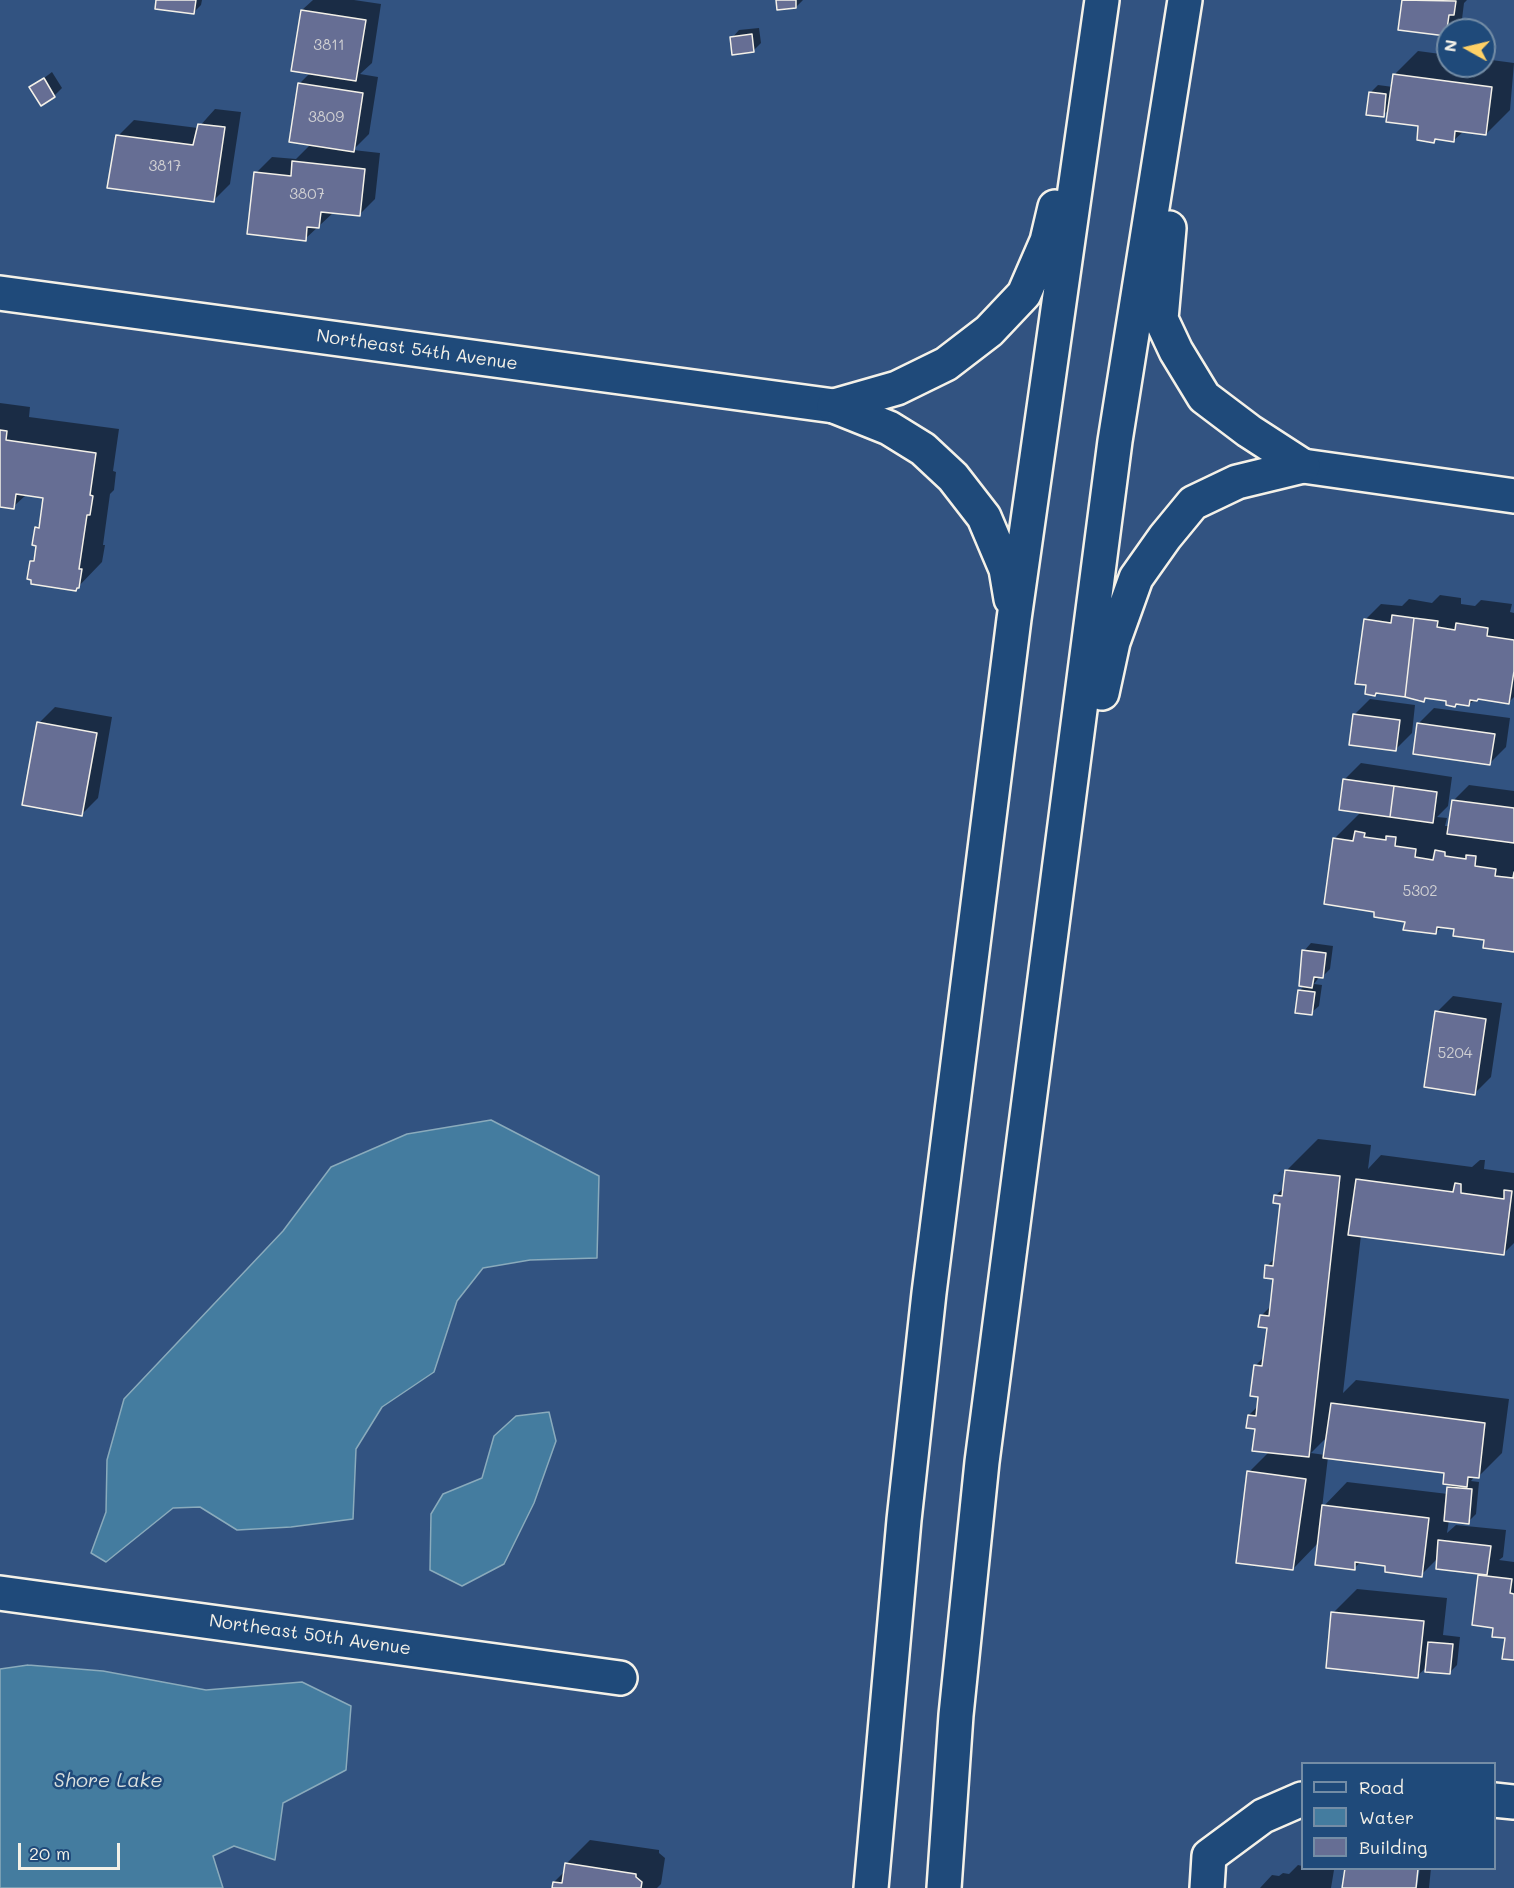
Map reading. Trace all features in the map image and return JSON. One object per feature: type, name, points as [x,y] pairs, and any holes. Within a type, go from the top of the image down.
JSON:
[{"type":"main road","points":[[834,406],[897,388],[945,364],[989,331],[1024,294],[1047,241],[1101,0]]},
{"type":"main road","points":[[870,1888],[903,1532],[929,1293],[1014,619],[1101,0]]},
{"type":"main road","points":[[944,1888],[956,1715],[982,1462],[1115,441],[1185,0]]},
{"type":"main road","points":[[1190,0],[1161,319],[1176,351],[1204,397],[1249,431],[1304,466]]},
{"type":"main road","name":"Northeast 54th Avenue","points":[[0,293],[834,406]]},
{"type":"main road","points":[[834,406],[889,428],[923,449],[953,477],[984,518],[1006,568],[1014,619]]},
{"type":"main road","points":[[1043,995],[1113,642],[1136,578],[1193,503],[1237,482],[1304,466],[1514,496]]},
{"type":"main road","name":"Northeast 50th Avenue","points":[[0,1593],[620,1678]]},
{"type":"main road","points":[[1207,1888],[1209,1856],[1263,1816],[1301,1799]]},
{"type":"main road","points":[[1496,1800],[1514,1802]]},
{"type":"water","points":[[491,1120],[599,1176],[597,1258],[530,1260],[483,1268],[457,1301],[434,1372],[382,1407],[356,1449],[353,1519],[291,1527],[237,1530],[200,1507],[173,1508],[106,1562],[91,1553],[106,1512],[107,1460],[124,1399],[283,1231],[331,1167],[407,1134]]},
{"type":"water","points":[[549,1412],[556,1441],[534,1503],[504,1564],[462,1586],[430,1570],[431,1514],[443,1494],[482,1478],[494,1436],[516,1416]]},
{"type":"water","name":"Shore Lake","points":[[28,1665],[103,1671],[206,1690],[302,1682],[351,1706],[346,1770],[283,1803],[275,1860],[234,1846],[213,1856],[223,1888],[0,1888],[0,1669]]},
{"type":"building","points":[[156,0],[196,0],[194,14],[155,9]]},
{"type":"building","points":[[776,0],[796,0],[796,8],[777,10]]},
{"type":"building","points":[[1402,0],[1456,1],[1454,15],[1449,15],[1449,18],[1436,18],[1436,35],[1398,30]]},
{"type":"building","points":[[301,10],[366,20],[356,81],[291,71]]},
{"type":"building","points":[[752,34],[754,52],[732,55],[730,37]]},
{"type":"building","points":[[1393,74],[1492,87],[1486,135],[1455,131],[1454,142],[1435,139],[1434,143],[1417,140],[1418,126],[1386,122]]},
{"type":"building","points":[[44,78],[55,97],[41,106],[29,87]]},
{"type":"building","points":[[298,83],[363,93],[354,152],[289,142]]},
{"type":"building","points":[[1369,92],[1386,94],[1384,117],[1366,115]]},
{"type":"building","points":[[198,124],[225,127],[214,202],[107,188],[116,135],[193,145]]},
{"type":"building","points":[[292,161],[365,169],[360,216],[321,212],[319,228],[307,227],[306,241],[247,234],[254,172],[291,176]]},
{"type":"building","points":[[0,430],[7,431],[6,440],[96,453],[90,495],[93,496],[90,515],[87,515],[79,569],[82,569],[79,588],[76,591],[31,584],[31,580],[27,579],[30,561],[34,561],[36,546],[32,545],[35,527],[39,528],[43,498],[16,494],[14,509],[0,507]]},
{"type":"building","points":[[1392,615],[1414,618],[1405,697],[1376,693],[1375,696],[1365,694],[1366,685],[1355,684],[1364,619],[1391,623]]},
{"type":"building","points":[[1414,618],[1438,621],[1437,627],[1455,630],[1456,623],[1488,628],[1487,636],[1514,640],[1514,671],[1509,704],[1478,699],[1477,701],[1470,700],[1469,706],[1456,704],[1455,707],[1446,705],[1446,701],[1425,698],[1424,702],[1405,697]]},
{"type":"building","points":[[1353,714],[1400,720],[1396,751],[1349,745]]},
{"type":"building","points":[[37,722],[97,733],[82,816],[22,805]]},
{"type":"building","points":[[1417,723],[1495,734],[1490,765],[1413,754]]},
{"type":"building","points":[[1343,779],[1394,786],[1390,817],[1339,810]]},
{"type":"building","points":[[1394,786],[1437,792],[1433,823],[1390,817]]},
{"type":"building","points":[[1452,800],[1514,808],[1514,843],[1447,834]]},
{"type":"building","points":[[1355,831],[1365,833],[1364,837],[1386,840],[1386,836],[1396,837],[1395,846],[1416,849],[1415,857],[1433,860],[1435,850],[1445,852],[1445,856],[1466,859],[1466,855],[1476,856],[1475,866],[1496,869],[1495,876],[1513,878],[1514,872],[1514,952],[1483,948],[1484,940],[1453,936],[1454,929],[1437,927],[1436,934],[1403,930],[1405,922],[1374,917],[1374,912],[1324,904],[1333,838],[1353,841]]},
{"type":"building","points":[[1302,950],[1326,953],[1323,978],[1314,977],[1312,988],[1299,986]]},
{"type":"building","points":[[1298,990],[1315,992],[1312,1015],[1295,1013]]},
{"type":"building","points":[[1435,1011],[1486,1019],[1475,1095],[1424,1087]]},
{"type":"building","points":[[1285,1170],[1340,1176],[1309,1457],[1252,1451],[1255,1429],[1246,1428],[1248,1415],[1256,1416],[1258,1397],[1250,1396],[1254,1365],[1262,1366],[1267,1328],[1258,1327],[1260,1315],[1269,1316],[1273,1279],[1264,1278],[1265,1265],[1273,1266],[1280,1204],[1273,1203],[1274,1195],[1282,1196]]},
{"type":"building","points":[[1356,1179],[1453,1192],[1455,1183],[1461,1184],[1461,1193],[1504,1199],[1504,1190],[1512,1191],[1504,1255],[1348,1235]]},
{"type":"building","points":[[1331,1403],[1485,1423],[1479,1478],[1468,1477],[1467,1487],[1443,1484],[1444,1473],[1323,1458]]},
{"type":"building","points":[[1247,1471],[1306,1479],[1293,1570],[1236,1563]]},
{"type":"building","points":[[1447,1487],[1472,1489],[1469,1524],[1444,1521]]},
{"type":"building","points":[[1322,1505],[1429,1518],[1422,1577],[1385,1572],[1385,1566],[1355,1562],[1355,1570],[1315,1565]]},
{"type":"building","points":[[1438,1540],[1491,1546],[1487,1575],[1436,1569]]},
{"type":"building","points":[[1478,1575],[1512,1579],[1510,1593],[1514,1594],[1514,1660],[1502,1659],[1505,1638],[1492,1637],[1493,1628],[1472,1625]]},
{"type":"building","points":[[1331,1612],[1424,1621],[1418,1678],[1326,1668]]},
{"type":"building","points":[[1428,1642],[1453,1644],[1450,1674],[1425,1672]]},
{"type":"building","points":[[565,1863],[636,1874],[642,1882],[641,1888],[552,1888],[553,1882],[562,1883]]},
{"type":"building","points":[[1345,1870],[1418,1870],[1416,1888],[1342,1888]]}]
